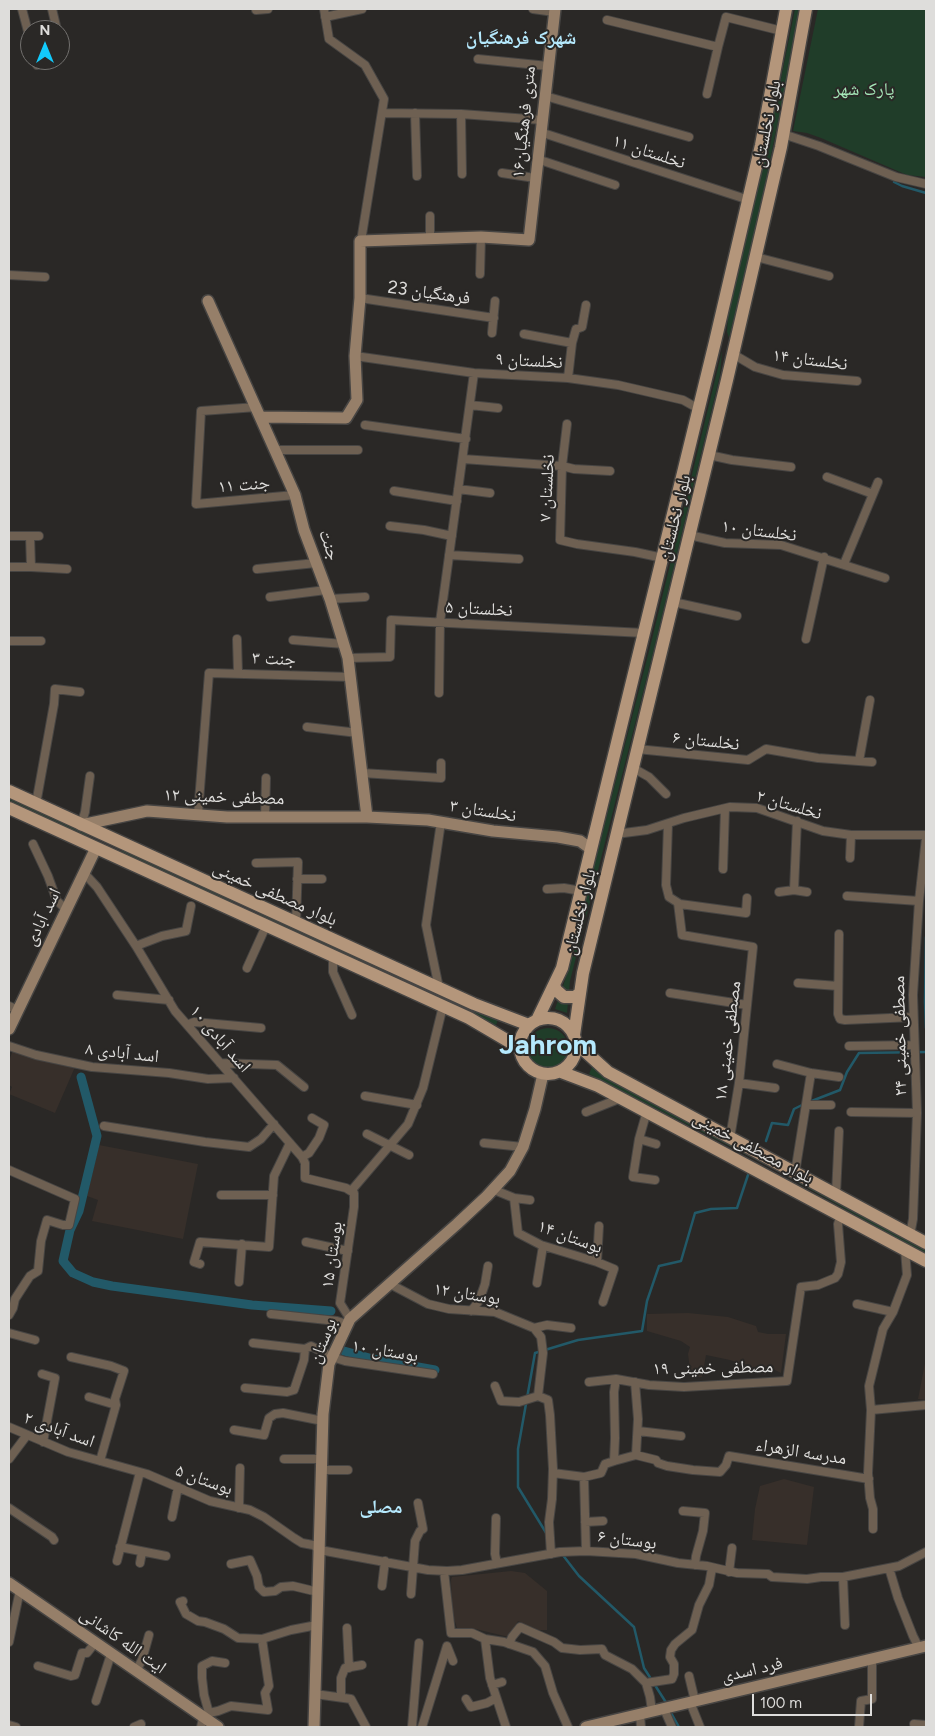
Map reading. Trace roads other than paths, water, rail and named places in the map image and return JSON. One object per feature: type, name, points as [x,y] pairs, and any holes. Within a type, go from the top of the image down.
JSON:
[{"type":"main road","name":"بلوار نخلستان","points":[[533,1023],[562,968],[592,849],[761,145],[786,9]]},
{"type":"main road","name":"بلوار نخلستان","points":[[576,1039],[583,973],[756,257],[783,134],[806,9]]},
{"type":"main road","points":[[715,342],[734,350]]},
{"type":"main road","name":"بلوار مصطفی خمینی","points":[[9,791],[474,1004],[533,1023]]},
{"type":"main road","name":"بلوار مصطفی خمینی","points":[[9,808],[469,1018],[520,1048]]},
{"type":"main road","points":[[96,848],[103,835]]},
{"type":"main road","points":[[245,916],[252,903]]},
{"type":"main road","points":[[554,985],[559,994],[564,997],[570,998],[580,994]]},
{"type":"main road","points":[[545,1018],[554,1018],[563,1022],[570,1027],[576,1039],[576,1052],[573,1060],[561,1072],[543,1074],[534,1071],[522,1057],[520,1040],[524,1032],[533,1023],[545,1018]]},
{"type":"main road","name":"بلوار مصطفی خمینی","points":[[576,1039],[608,1072],[926,1243]]},
{"type":"main road","name":"بلوار مصطفی خمینی","points":[[561,1072],[592,1083],[621,1098],[926,1261]]},
{"type":"street","points":[[256,10],[268,9]]},
{"type":"street","points":[[259,412],[346,418],[357,400],[355,356],[360,298],[360,241],[384,99],[365,65],[330,40],[324,9]]},
{"type":"street","points":[[326,17],[362,9]]},
{"type":"street","points":[[533,9],[554,10]]},
{"type":"street","name":"۱۶متری فرهنگیان","points":[[481,237],[529,240],[554,10]]},
{"type":"street","points":[[707,94],[726,17],[782,31]]},
{"type":"street","points":[[607,20],[718,47]]},
{"type":"street","points":[[478,59],[548,66]]},
{"type":"street","points":[[544,96],[689,137]]},
{"type":"street","points":[[382,113],[461,114],[542,120]]},
{"type":"street","points":[[415,113],[417,176]]},
{"type":"street","points":[[461,114],[462,174]]},
{"type":"street","name":"نخلستان ۱۱","points":[[540,132],[748,200]]},
{"type":"street","points":[[783,134],[861,162],[896,177],[926,184]]},
{"type":"street","points":[[538,160],[615,185]]},
{"type":"street","points":[[502,172],[536,178]]},
{"type":"street","points":[[430,216],[430,238]]},
{"type":"street","points":[[361,241],[481,237],[480,274]]},
{"type":"street","points":[[756,257],[829,276]]},
{"type":"street","points":[[9,275],[45,277]]},
{"type":"street","name":"فرهنگیان 23","points":[[360,298],[494,318]]},
{"type":"street","name":"جنت","points":[[208,301],[295,495],[304,530],[344,644],[351,677],[367,817]]},
{"type":"street","points":[[492,333],[495,301]]},
{"type":"street","points":[[568,378],[572,343],[576,329],[582,327],[586,305]]},
{"type":"street","points":[[524,334],[572,343]]},
{"type":"street","name":"نخلستان ۱۴","points":[[734,350],[754,366],[783,375],[857,381]]},
{"type":"street","name":"نخلستان ۹","points":[[355,356],[474,373],[568,378],[618,385],[683,400],[699,409]]},
{"type":"street","points":[[439,693],[440,622],[474,373]]},
{"type":"street","points":[[470,405],[498,408]]},
{"type":"street","name":"جنت ۱۱","points":[[259,412],[201,411],[196,504],[295,495]]},
{"type":"street","name":"نخلستان ۷","points":[[567,424],[562,466],[560,540],[662,558]]},
{"type":"street","points":[[365,425],[466,439]]},
{"type":"street","points":[[276,450],[358,450]]},
{"type":"street","points":[[709,455],[732,460],[791,467]]},
{"type":"street","points":[[463,459],[610,471]]},
{"type":"street","points":[[827,477],[873,494]]},
{"type":"street","points":[[844,564],[878,482]]},
{"type":"street","points":[[458,488],[490,493]]},
{"type":"street","points":[[394,491],[457,501]]},
{"type":"street","points":[[390,526],[452,536]]},
{"type":"street","name":"نخلستان ۱۰","points":[[689,535],[725,543],[781,545],[885,578]]},
{"type":"street","points":[[9,536],[39,536]]},
{"type":"street","points":[[30,536],[31,567]]},
{"type":"street","points":[[449,555],[519,559]]},
{"type":"street","points":[[806,639],[824,558]]},
{"type":"street","points":[[257,569],[316,563]]},
{"type":"street","points":[[9,567],[67,569]]},
{"type":"street","points":[[270,597],[328,594],[365,596]]},
{"type":"street","points":[[673,602],[737,616]]},
{"type":"street","name":"نخلستان ۵","points":[[348,658],[390,657],[391,620],[644,634]]},
{"type":"street","points":[[237,639],[238,673]]},
{"type":"street","points":[[293,640],[344,644]]},
{"type":"street","points":[[9,641],[41,641]]},
{"type":"street","name":"جنت ۳","points":[[198,814],[209,673],[351,677]]},
{"type":"street","points":[[36,804],[55,689],[80,692]]},
{"type":"street","points":[[859,760],[870,700]]},
{"type":"street","points":[[307,727],[358,733]]},
{"type":"street","name":"نخلستان ۶","points":[[637,749],[748,760],[766,749],[818,758],[872,762]]},
{"type":"street","points":[[362,773],[441,778],[441,763]]},
{"type":"street","points":[[633,768],[649,777],[666,794]]},
{"type":"street","points":[[81,825],[85,812],[90,776]]},
{"type":"street","points":[[265,818],[266,778]]},
{"type":"street","name":"نخلستان ۲","points":[[616,834],[646,830],[725,809],[757,808],[823,831],[851,835],[926,836]]},
{"type":"street","points":[[723,869],[725,809]]},
{"type":"street","name":"مصطفی خمینی ۱۲","points":[[81,825],[147,811],[265,818],[367,817]]},
{"type":"street","name":"نخلستان ۳","points":[[367,817],[428,820],[493,831],[580,841],[592,849]]},
{"type":"street","points":[[794,890],[796,821]]},
{"type":"street","points":[[439,988],[426,925],[441,822]]},
{"type":"street","points":[[668,824],[666,885],[669,897],[678,903],[746,913],[747,898]]},
{"type":"street","points":[[850,858],[851,835]]},
{"type":"street","name":"مصطفی خمینی ۲۴","points":[[910,1234],[914,1219],[917,1112],[913,995],[919,901],[926,836]]},
{"type":"street","points":[[33,844],[58,901],[66,909]]},
{"type":"street","name":"اسد آبادی","points":[[9,1029],[13,1008],[96,848]]},
{"type":"street","points":[[256,863],[298,862],[296,923]]},
{"type":"street","name":"اسد آبادی ۱۰","points":[[84,873],[97,887],[187,1025],[302,1157],[305,1163],[305,1178],[346,1188],[352,1192]]},
{"type":"street","points":[[297,879],[322,879]]},
{"type":"street","points":[[547,889],[564,888],[581,891]]},
{"type":"street","points":[[779,892],[794,890],[807,892]]},
{"type":"street","points":[[847,896],[919,901]]},
{"type":"street","name":"مصطفی خمینی ۱۸","points":[[678,903],[682,935],[753,947],[739,1083],[730,1138]]},
{"type":"street","points":[[136,946],[162,936],[186,931],[191,906]]},
{"type":"street","points":[[247,968],[266,926]]},
{"type":"street","points":[[839,934],[838,1014],[840,1019],[913,1017]]},
{"type":"street","points":[[333,956],[333,972],[352,1015]]},
{"type":"street","points":[[798,983],[838,986]]},
{"type":"street","points":[[670,993],[747,1005]]},
{"type":"street","points":[[117,995],[169,1000]]},
{"type":"street","points":[[352,1192],[408,1124],[423,1088],[443,1006]]},
{"type":"street","points":[[187,1025],[194,1022],[261,1028]]},
{"type":"street","points":[[848,1046],[914,1045]]},
{"type":"street","name":"اسد آبادی ۸","points":[[9,1046],[36,1055],[92,1067],[170,1073],[208,1079],[234,1078]]},
{"type":"street","points":[[220,1063],[277,1065],[304,1087]]},
{"type":"street","points":[[777,1064],[811,1073],[839,1076]]},
{"type":"street","points":[[795,1173],[811,1073]]},
{"type":"street","name":"بوستان","points":[[314,1727],[323,1421],[329,1364],[349,1321],[457,1224],[510,1171],[523,1148],[543,1074]]},
{"type":"street","points":[[739,1083],[775,1088]]},
{"type":"street","points":[[365,1096],[417,1105]]},
{"type":"street","points":[[586,1112],[621,1098]]},
{"type":"street","points":[[806,1105],[831,1105]]},
{"type":"street","points":[[646,1111],[633,1177],[655,1180]]},
{"type":"street","points":[[851,1112],[917,1112]]},
{"type":"street","points":[[302,1157],[309,1153],[319,1138],[324,1125],[312,1118]]},
{"type":"street","points":[[104,1126],[249,1147],[261,1139],[274,1124]]},
{"type":"street","points":[[836,1194],[839,1131]]},
{"type":"street","points":[[367,1134],[409,1155]]},
{"type":"street","points":[[639,1139],[656,1144]]},
{"type":"street","points":[[200,1264],[194,1262],[200,1242],[269,1247],[274,1176],[290,1143]]},
{"type":"street","points":[[484,1143],[523,1148]]},
{"type":"street","points":[[9,1170],[75,1199],[70,1225],[62,1226],[47,1220],[41,1241],[38,1272],[30,1276],[15,1299],[9,1315]]},
{"type":"street","name":"بوستان ۱۴","points":[[492,1189],[514,1198],[530,1200]]},
{"type":"street","name":"بوستان ۱۵","points":[[349,1321],[340,1303],[354,1207],[352,1192]]},
{"type":"street","points":[[221,1194],[274,1195]]},
{"type":"street","name":"بوستان ۱۴","points":[[514,1198],[518,1233],[543,1246],[597,1262],[614,1270],[603,1302]]},
{"type":"street","name":"مصطفی خمینی ۱۹","points":[[589,1382],[616,1379],[649,1385],[684,1386],[787,1381],[801,1287],[818,1285],[835,1278],[838,1274],[841,1262],[838,1224],[841,1215]]},
{"type":"street","points":[[597,1262],[599,1226]]},
{"type":"street","points":[[306,1242],[348,1251]]},
{"type":"street","points":[[239,1282],[242,1244]]},
{"type":"street","points":[[537,1283],[543,1246]]},
{"type":"street","points":[[872,1529],[874,1509],[870,1498],[869,1479],[871,1410],[869,1386],[883,1329],[893,1312],[907,1275],[906,1250]]},
{"type":"street","points":[[471,1311],[479,1301],[485,1284],[488,1266]]},
{"type":"street","name":"۱۲ بوستان","points":[[390,1284],[428,1304],[449,1309],[495,1312],[534,1328],[547,1325],[571,1328]]},
{"type":"street","points":[[857,1304],[893,1312]]},
{"type":"street","points":[[272,1314],[349,1321]]},
{"type":"street","points":[[534,1328],[541,1337],[542,1354],[538,1396]]},
{"type":"street","points":[[9,1334],[35,1340]]},
{"type":"street","points":[[245,1388],[287,1392],[294,1390],[304,1360],[305,1350],[253,1343]]},
{"type":"street","name":"بوستان ۱۰","points":[[305,1350],[311,1346],[332,1357],[359,1364],[433,1374]]},
{"type":"street","points":[[72,1357],[124,1371],[100,1461]]},
{"type":"street","points":[[42,1374],[55,1378],[43,1442]]},
{"type":"street","points":[[614,1461],[614,1392],[616,1379]]},
{"type":"street","points":[[552,1473],[584,1477],[601,1473],[605,1464],[636,1455],[638,1431],[635,1382]]},
{"type":"street","points":[[495,1386],[502,1401],[519,1402],[538,1396],[548,1400],[552,1473],[549,1522],[551,1554]]},
{"type":"street","points":[[89,1398],[116,1405]]},
{"type":"street","points":[[871,1410],[926,1405]]},
{"type":"street","points":[[234,1430],[264,1435],[269,1418],[283,1413],[323,1421]]},
{"type":"street","name":"اسد آبادی ۲","points":[[9,1427],[68,1452],[100,1461]]},
{"type":"street","points":[[638,1431],[681,1436]]},
{"type":"street","points":[[9,1459],[27,1435]]},
{"type":"street","name":"مدرسه الزهراء","points":[[636,1455],[656,1460],[658,1464],[693,1470],[720,1472],[726,1465],[729,1456],[869,1479]]},
{"type":"street","points":[[284,1459],[322,1464],[348,1470]]},
{"type":"street","name":"بوستان ۵","points":[[100,1461],[140,1472],[210,1501],[250,1510],[264,1517],[284,1533],[302,1543],[313,1545],[320,1550]]},
{"type":"street","points":[[239,1508],[240,1468]]},
{"type":"street","points":[[117,1561],[140,1472]]},
{"type":"street","points":[[584,1477],[586,1550]]},
{"type":"street","points":[[172,1517],[178,1487]]},
{"type":"street","points":[[411,1594],[415,1541],[423,1529],[418,1503]]},
{"type":"street","points":[[9,1508],[54,1540]]},
{"type":"street","points":[[683,1511],[705,1513],[696,1565]]},
{"type":"street","points":[[496,1518],[495,1554],[497,1563]]},
{"type":"street","points":[[585,1522],[603,1521]]},
{"type":"street","points":[[120,1547],[166,1556]]},
{"type":"street","points":[[729,1572],[732,1548]]},
{"type":"street","name":"بوستان ۶","points":[[320,1550],[428,1570],[444,1571],[566,1551],[586,1550],[636,1554],[729,1572],[768,1574],[772,1577],[802,1580],[835,1576],[843,1577],[899,1566],[926,1552]]},
{"type":"street","points":[[140,1563],[142,1552]]},
{"type":"street","points":[[231,1564],[250,1560],[257,1576],[259,1587],[264,1592],[293,1586],[318,1592]]},
{"type":"street","points":[[382,1586],[385,1561]]},
{"type":"street","points":[[646,1683],[672,1679],[674,1664],[670,1657],[671,1650],[675,1644],[692,1630],[699,1605],[709,1585],[712,1568]]},
{"type":"street","points":[[889,1568],[913,1636],[923,1647]]},
{"type":"street","points":[[421,1727],[446,1639],[451,1633],[444,1571]]},
{"type":"street","points":[[843,1577],[845,1625]]},
{"type":"street","name":"ایت الله کاشانی","points":[[9,1583],[218,1727]]},
{"type":"street","points":[[9,1642],[20,1590]]},
{"type":"street","points":[[183,1601],[180,1602],[186,1614],[198,1621],[224,1629],[238,1638],[262,1639],[291,1630],[317,1625]]},
{"type":"street","points":[[509,1644],[520,1627],[554,1642],[562,1648],[580,1650],[602,1649],[605,1655],[632,1670],[646,1683],[650,1698],[657,1710],[672,1727]]},
{"type":"street","points":[[346,1628],[349,1668]]},
{"type":"street","points":[[451,1633],[472,1632],[485,1639],[509,1644],[532,1652],[544,1666],[553,1693],[568,1727]]},
{"type":"street","points":[[136,1671],[142,1660],[149,1635]]},
{"type":"street","points":[[225,1664],[212,1661],[202,1666],[204,1719],[231,1706],[268,1710],[265,1693],[269,1686],[262,1639]]},
{"type":"street","points":[[485,1639],[492,1685],[506,1727]]},
{"type":"street","points":[[38,1666],[71,1676],[75,1675],[82,1653],[87,1653],[95,1643]]},
{"type":"street","points":[[412,1727],[419,1643]]},
{"type":"street","points":[[421,1727],[447,1646],[452,1661]]},
{"type":"street","name":"فرد اسدی","points":[[586,1727],[923,1647]]},
{"type":"street","points":[[96,1701],[111,1654]]},
{"type":"street","points":[[859,1727],[861,1700],[872,1699],[872,1659]]},
{"type":"street","points":[[341,1697],[341,1678],[345,1668],[362,1665]]},
{"type":"street","points":[[689,1676],[693,1702],[700,1727]]},
{"type":"street","points":[[492,1685],[502,1682]]},
{"type":"street","points":[[315,1694],[351,1698],[366,1727]]},
{"type":"street","points":[[466,1699],[471,1707],[487,1703],[496,1698]]},
{"type":"street","points":[[641,1727],[657,1710]]},
{"type":"street","points":[[914,1724],[926,1724]]},
{"type":"street","points":[[9,1725],[16,1727]]},
{"type":"waterway","points":[[894,182],[926,193]]},
{"type":"waterway","points":[[926,937],[926,1028]]},
{"type":"waterway","points":[[809,1102],[840,1090],[847,1072],[859,1053],[926,1052]]},
{"type":"waterway","points":[[81,1077],[97,1136],[79,1211],[70,1230],[63,1261],[73,1273],[93,1282],[112,1286],[252,1305],[331,1311]]},
{"type":"waterway","points":[[766,1141],[772,1123],[788,1125],[794,1109],[804,1104]]},
{"type":"waterway","points":[[548,1536],[518,1487],[518,1449],[535,1353],[578,1340],[642,1331],[647,1301],[659,1266],[681,1261],[695,1213],[711,1209],[737,1208],[748,1175]]},
{"type":"waterway","points":[[344,1351],[373,1359],[435,1370]]},
{"type":"waterway","points":[[562,1554],[579,1576],[634,1627],[644,1668],[667,1704]]},
{"type":"waterway","points":[[670,1711],[679,1727]]},
{"type":"district","name":"شهرک فرهنگیان","points":[[521,38]]},
{"type":"district","name":"Jahrom","points":[[548,1046]]},
{"type":"district","name":"مصلی","points":[[381,1507]]},
{"type":"park label","name":"پارک شهر","points":[[864,90]]}]
